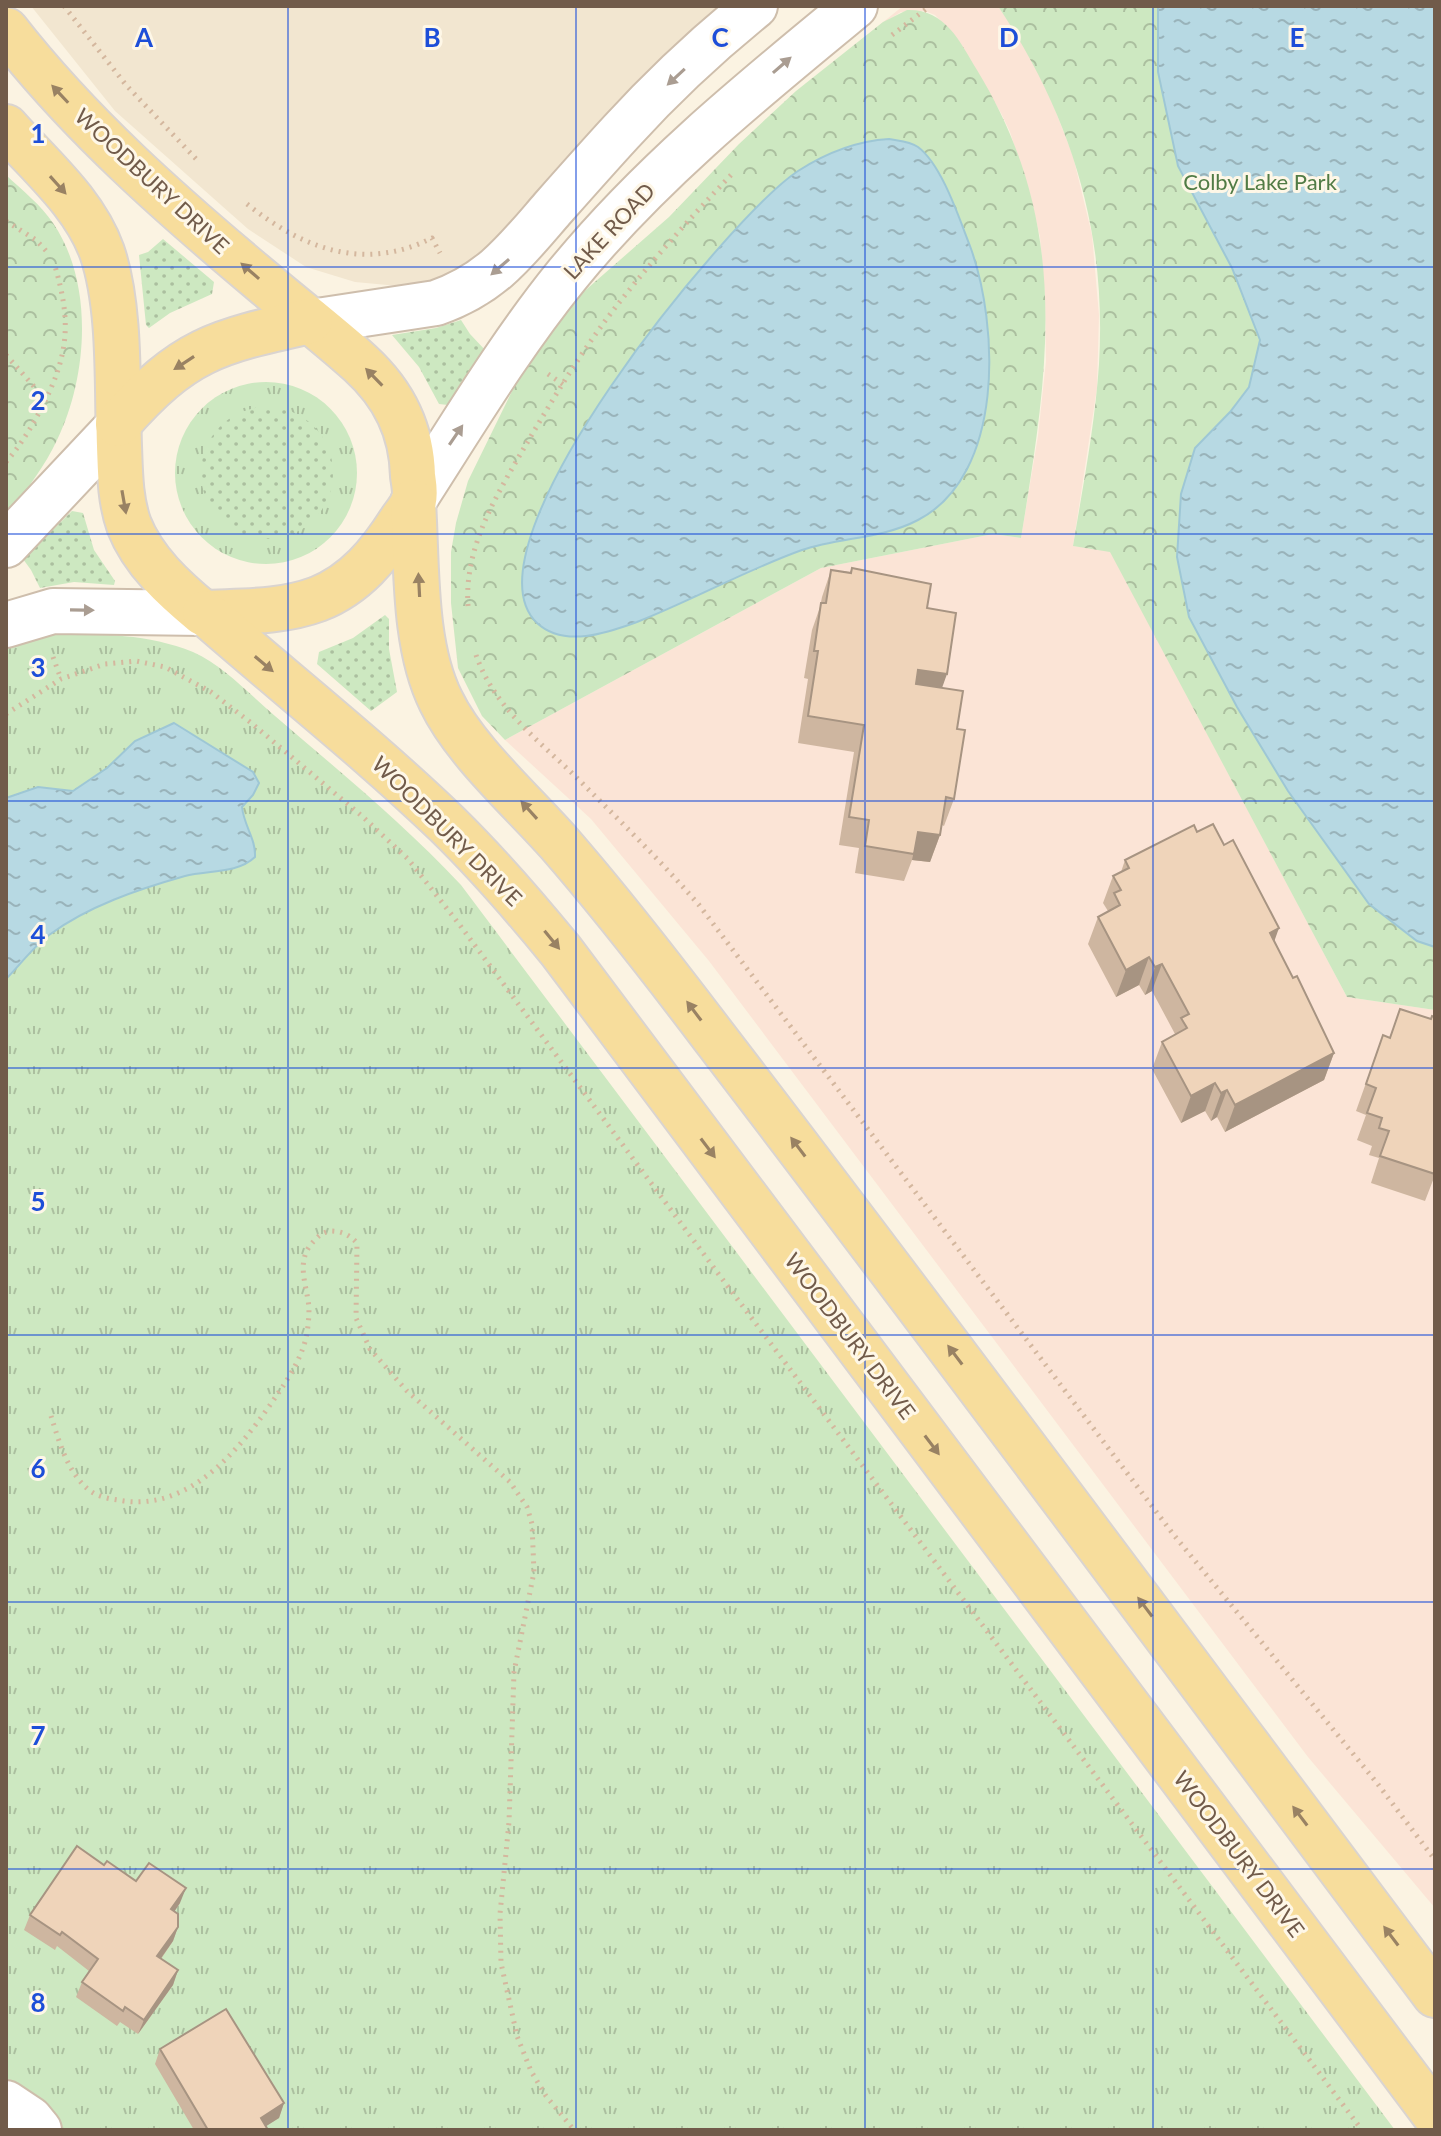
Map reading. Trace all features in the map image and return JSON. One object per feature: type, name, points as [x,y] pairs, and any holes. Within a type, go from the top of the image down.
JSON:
[{"type":"main road","name":"WOODBURY DRIVE","points":[[6,30],[50,84],[122,158],[369,371],[393,401],[409,440],[414,501]]},
{"type":"main road","points":[[6,127],[69,197],[85,219],[102,253],[115,329],[118,425]]},
{"type":"main road","points":[[118,425],[157,382],[198,353],[240,337],[311,321]]},
{"type":"main road","name":"WOODBURY DRIVE","points":[[118,425],[120,481],[129,525],[141,548],[161,574],[448,825],[544,931],[1435,2115]]},
{"type":"main road","points":[[204,613],[278,609],[331,593],[376,557],[414,501]]},
{"type":"main road","points":[[414,501],[421,619],[427,658],[436,691],[452,720],[655,959],[1435,1995]]},
{"type":"street","points":[[311,321],[436,303],[487,278],[511,257],[662,89],[755,6]]},
{"type":"street","name":"LAKE ROAD","points":[[414,501],[512,351],[584,255],[723,116],[855,6]]},
{"type":"street","points":[[6,545],[118,425]]},
{"type":"street","points":[[6,625],[53,611],[204,613]]},
{"type":"street","points":[[6,2103],[30,2119],[39,2130]]},
{"type":"path","points":[[64,6],[146,108],[203,166]]},
{"type":"path","points":[[883,42],[930,6]]},
{"type":"path","points":[[468,609],[471,566],[483,526],[506,478],[541,420],[622,299],[739,167]]},
{"type":"path","points":[[237,196],[277,227],[316,247],[332,251],[393,253],[432,238]]},
{"type":"path","points":[[6,221],[36,240],[48,252],[58,278],[65,313],[60,368],[23,440],[6,462]]},
{"type":"path","points":[[6,355],[46,399]]},
{"type":"path","points":[[474,649],[487,681],[506,708],[648,849],[699,905],[1173,1534],[1377,1783],[1435,1860]]},
{"type":"path","points":[[6,714],[61,679],[88,669],[126,661],[165,667],[211,692],[250,722],[408,859],[1362,2130]]},
{"type":"path","points":[[51,1416],[68,1462],[79,1479],[99,1496],[132,1502],[152,1500],[176,1495],[200,1483],[261,1417],[295,1366],[309,1322],[302,1267],[312,1242],[326,1232],[334,1231],[346,1234],[357,1243],[356,1318],[370,1349],[407,1391],[510,1482],[527,1507],[532,1524],[534,1572],[514,1672],[509,1822],[500,1914],[501,1963],[517,2036],[531,2071],[554,2107],[574,2130]]},
{"type":"shaded area","points":[[31,6],[729,6],[503,240],[441,281],[398,286],[355,282],[306,267],[248,229],[115,111]]},
{"type":"shaded area","points":[[903,6],[998,6],[1024,45],[1047,89],[1073,156],[1092,235],[1099,315],[1097,388],[1073,546],[1110,551],[1347,997],[1435,1010],[1435,1908],[1308,1757],[709,961],[591,819],[505,740],[821,568],[993,534],[1021,538],[1038,436],[1046,361],[1040,237],[1010,132],[955,36],[935,15],[925,11],[901,12],[877,27]]},
{"type":"green space","name":"Colby Lake Park","points":[[998,6],[1435,6],[1435,1010],[1347,997],[1110,552],[1073,546],[1099,364],[1097,267],[1079,176],[1064,133],[1046,90]]},
{"type":"green space","points":[[907,10],[931,15],[950,28],[957,38],[1007,128],[1028,185],[1040,242],[1045,298],[1044,356],[1039,415],[1021,538],[993,534],[821,568],[505,740],[482,716],[458,668],[451,603],[451,552],[468,481],[514,387],[536,350],[572,302],[669,217],[739,144],[796,91],[883,22]]},
{"type":"green space","points":[[6,175],[48,216],[66,247],[75,273],[82,330],[75,388],[57,440],[6,516]]},
{"type":"green space","points":[[163,239],[214,282],[212,294],[170,313],[149,328],[146,325],[139,255],[148,252]]},
{"type":"green space","points":[[461,320],[486,351],[448,405],[439,404],[419,367],[392,335],[436,328]]},
{"type":"green space","points":[[266,382],[301,389],[317,397],[330,409],[342,422],[350,438],[357,473],[350,508],[342,524],[330,537],[317,549],[301,557],[266,564],[231,557],[215,549],[202,537],[190,524],[182,508],[175,473],[182,438],[190,422],[202,409],[215,397],[231,389]]},
{"type":"green space","points":[[267,407],[292,412],[314,426],[328,448],[333,473],[328,498],[314,520],[292,534],[267,539],[242,534],[220,520],[206,498],[201,473],[206,448],[220,426],[242,412]]},
{"type":"green space","points":[[72,511],[83,513],[94,550],[115,581],[114,585],[74,582],[40,588],[23,559]]},
{"type":"green space","points":[[385,615],[389,619],[389,649],[397,692],[371,711],[317,664],[319,652],[353,638]]},
{"type":"green space","points":[[54,633],[142,638],[176,646],[204,658],[236,681],[370,798],[461,885],[1395,2130],[6,2130],[6,646]]},
{"type":"water","name":"Colby Lake Park","points":[[1158,6],[1435,6],[1435,947],[1417,941],[1369,904],[1288,791],[1237,707],[1189,617],[1177,557],[1181,494],[1195,448],[1249,387],[1260,340],[1232,268],[1178,166],[1158,72]]},
{"type":"water","points":[[889,139],[918,147],[935,166],[955,207],[980,279],[989,356],[988,396],[980,434],[967,469],[946,499],[918,520],[904,526],[802,550],[613,630],[573,637],[548,631],[537,623],[522,584],[534,527],[566,459],[611,386],[664,314],[717,250],[764,201],[798,171],[819,159],[853,145]]},
{"type":"water","points":[[174,723],[253,772],[259,783],[242,807],[255,857],[240,866],[185,876],[97,907],[49,935],[6,979],[6,798],[38,787],[73,791],[107,768],[135,741]]},
{"type":"building","points":[[852,568],[931,584],[927,608],[956,613],[947,674],[918,670],[916,684],[963,691],[957,729],[965,730],[954,799],[946,797],[940,835],[918,832],[914,854],[865,846],[869,820],[849,817],[864,725],[808,716],[818,651],[814,651],[821,603],[826,603],[831,570],[851,573]]},
{"type":"building","points":[[1213,824],[1224,845],[1233,840],[1279,928],[1270,933],[1293,978],[1297,976],[1334,1053],[1235,1105],[1227,1090],[1221,1093],[1215,1083],[1191,1096],[1162,1042],[1187,1028],[1181,1018],[1189,1014],[1162,964],[1155,967],[1149,957],[1126,970],[1098,917],[1120,905],[1114,893],[1121,890],[1113,876],[1129,868],[1125,860],[1194,825],[1197,832]]},
{"type":"building","points":[[1400,1009],[1431,1019],[1435,1017],[1435,1174],[1380,1156],[1389,1131],[1379,1128],[1382,1118],[1367,1113],[1376,1088],[1366,1084],[1383,1035],[1390,1038]]},
{"type":"building","points":[[77,1846],[104,1865],[107,1861],[136,1881],[149,1863],[186,1888],[171,1909],[178,1914],[178,1927],[157,1956],[178,1970],[144,2020],[125,2007],[123,2011],[82,1982],[98,1959],[62,1932],[60,1935],[30,1915]]},
{"type":"building","points":[[226,2009],[284,2103],[261,2118],[268,2130],[208,2130],[160,2049]]}]
